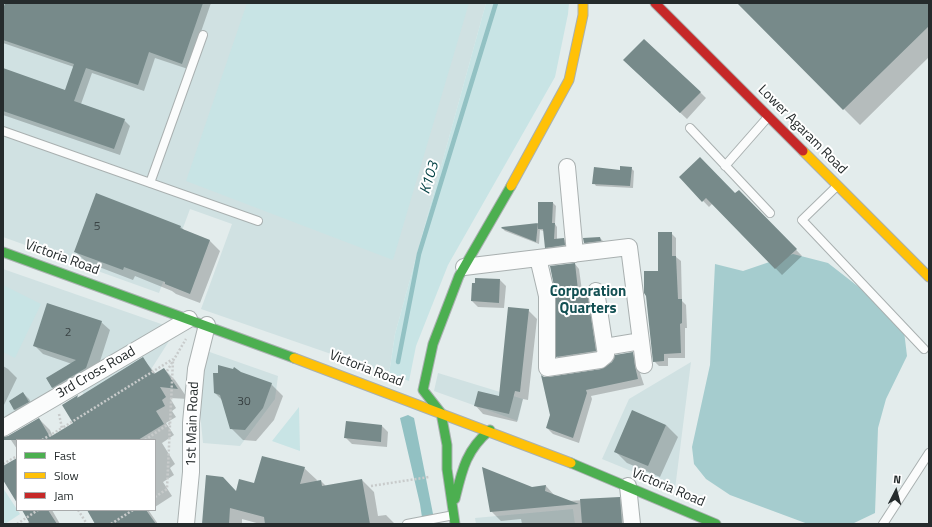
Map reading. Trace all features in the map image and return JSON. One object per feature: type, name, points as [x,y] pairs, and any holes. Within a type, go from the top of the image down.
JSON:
[{"type":"main road","points":[[430,422],[423,406],[423,390],[433,344],[459,276],[569,80],[583,3]]},
{"type":"main road","name":"Lower Agaram Road","points":[[656,3],[929,277]]},
{"type":"main road","name":"Victoria Road","points":[[3,252],[325,368],[441,413],[490,430],[628,486],[699,520],[716,524]]},
{"type":"main road","points":[[423,390],[441,413],[447,446],[447,469],[454,516]]},
{"type":"main road","points":[[454,516],[467,456],[477,441],[490,430]]},
{"type":"main road","points":[[439,449],[447,469]]},
{"type":"street","points":[[567,168],[574,254]]},
{"type":"street","points":[[464,267],[629,248],[644,365]]},
{"type":"street","points":[[538,258],[547,296],[547,368],[600,360],[606,355],[596,291]]},
{"type":"street","name":"3rd Cross Road","points":[[3,428],[55,398],[198,322]]},
{"type":"street","name":"1st Main Road","points":[[186,524],[191,472],[191,423],[196,369],[198,322]]},
{"type":"street","points":[[605,347],[641,341]]},
{"type":"street","points":[[628,486],[632,524]]},
{"type":"lane","points":[[150,183],[203,35]]},
{"type":"lane","points":[[725,166],[768,117]]},
{"type":"lane","points":[[690,128],[770,213]]},
{"type":"lane","points":[[3,131],[258,221]]},
{"type":"lane","points":[[838,185],[802,220],[924,349]]},
{"type":"lane","points":[[883,524],[929,453]]},
{"type":"lane","points":[[410,523],[454,516]]},
{"type":"path","points":[[167,371],[198,322]]},
{"type":"path","points":[[156,496],[167,489],[174,359]]},
{"type":"path","points":[[44,439],[174,359]]},
{"type":"path","points":[[55,398],[62,428]]},
{"type":"path","points":[[146,439],[170,423]]},
{"type":"path","points":[[3,464],[16,457]]},
{"type":"path","points":[[371,486],[426,478]]},
{"type":"path","points":[[17,524],[36,511]]},
{"type":"path","points":[[79,511],[87,524]]},
{"type":"path","points":[[111,524],[131,511]]},
{"type":"shaded area","points":[[3,3],[486,3],[395,334],[389,374],[201,309],[232,224],[190,209],[159,293],[3,237]]},
{"type":"shaded area","points":[[247,3],[469,3],[393,260],[186,181]]},
{"type":"shaded area","points":[[486,3],[569,3],[555,77],[448,265],[416,346],[409,381],[389,374],[395,334]]},
{"type":"shaded area","points":[[793,254],[828,263],[887,309],[904,331],[907,356],[886,399],[878,428],[875,513],[852,524],[808,524],[730,495],[706,479],[694,464],[692,447],[710,365],[715,264],[743,271]]},
{"type":"shaded area","points":[[3,269],[167,326],[3,420]]},
{"type":"shaded area","points":[[3,285],[41,304],[15,358],[3,352]]},
{"type":"shaded area","points":[[176,330],[150,371],[92,407],[79,387]]},
{"type":"shaded area","points":[[204,350],[278,376],[275,399],[240,446],[203,443],[198,392]]},
{"type":"shaded area","points":[[691,362],[675,489],[602,459],[629,399]]},
{"type":"shaded area","points":[[438,373],[523,399],[518,421],[434,391]]},
{"type":"shaded area","points":[[299,407],[300,451],[272,441]]},
{"type":"shaded area","points":[[408,415],[414,418],[435,524],[423,524],[420,504],[400,418]]},
{"type":"shaded area","points":[[3,488],[16,508],[16,511],[18,511],[20,514],[3,524]]},
{"type":"shaded area","points":[[573,509],[575,524],[476,524],[475,518]]},
{"type":"building","points":[[5,3],[203,3],[182,64],[149,52],[138,85],[86,68],[74,101],[125,119],[114,149],[3,111],[3,68],[65,90],[74,64],[3,40],[3,9]]},
{"type":"building","points":[[737,3],[929,3],[929,26],[843,110]]},
{"type":"building","points":[[644,39],[701,92],[680,113],[623,60]]},
{"type":"building","points":[[700,157],[735,193],[739,190],[797,249],[775,269],[706,198],[702,202],[679,177]]},
{"type":"building","points":[[620,166],[632,167],[630,186],[592,184],[594,167],[620,170]]},
{"type":"building","points":[[96,193],[181,226],[180,228],[210,240],[190,294],[165,284],[165,282],[124,267],[123,270],[74,252]]},
{"type":"building","points":[[538,202],[553,202],[552,223],[555,223],[554,239],[564,238],[565,245],[545,248],[543,229],[538,229]]},
{"type":"building","points":[[538,223],[536,242],[501,228],[502,227]]},
{"type":"building","points":[[658,232],[672,232],[672,256],[676,256],[678,299],[682,299],[682,323],[680,324],[681,353],[664,354],[664,361],[653,362],[646,296],[644,293],[644,271],[658,271]]},
{"type":"building","points":[[600,237],[601,241],[584,243],[583,238]]},
{"type":"building","points":[[575,263],[578,290],[587,290],[596,351],[556,357],[556,296],[550,266]]},
{"type":"building","points":[[475,278],[500,279],[499,303],[471,301],[472,283],[475,283]]},
{"type":"building","points":[[47,303],[102,321],[86,368],[52,388],[46,378],[76,360],[33,346]]},
{"type":"building","points":[[508,307],[529,309],[520,392],[515,391],[509,414],[474,406],[478,391],[499,396]]},
{"type":"building","points":[[633,352],[638,379],[586,390],[587,393],[573,438],[546,428],[550,415],[541,375],[548,377],[601,369],[612,362],[615,355]]},
{"type":"building","points":[[143,357],[154,374],[164,368],[178,389],[160,387],[166,397],[162,400],[165,406],[156,411],[164,424],[140,439],[3,440],[3,437],[8,436],[39,418],[50,437],[73,423],[62,405],[78,395],[77,398]]},
{"type":"building","points":[[218,365],[233,369],[234,367],[241,372],[272,383],[263,408],[245,430],[230,429],[220,395],[214,393],[213,373],[218,373]]},
{"type":"building","points":[[23,392],[29,402],[14,410],[9,401]]},
{"type":"building","points":[[632,410],[666,425],[648,466],[614,452]]},
{"type":"building","points":[[346,421],[382,425],[381,442],[344,438]]},
{"type":"building","points":[[262,456],[305,467],[300,484],[321,480],[322,486],[362,479],[370,524],[265,524],[264,517],[230,508],[229,524],[202,524],[206,475],[223,477],[236,491],[239,479],[254,483]]},
{"type":"building","points":[[16,459],[16,501],[3,480],[3,466]]},
{"type":"building","points":[[482,467],[532,487],[546,485],[545,491],[579,504],[490,512]]},
{"type":"building","points":[[620,497],[622,524],[582,524],[580,499]]},
{"type":"building","points":[[23,511],[49,511],[57,524],[30,524]]},
{"type":"building","points":[[88,511],[147,511],[156,524],[95,524]]},
{"type":"waterway","name":"K103","points":[[398,362],[419,254],[496,3]]},
{"type":"traffic: fast","points":[[455,524],[447,469],[447,445],[441,413],[423,390],[433,344],[459,276],[511,186]]},
{"type":"traffic: fast","points":[[3,252],[294,358]]},
{"type":"traffic: fast","points":[[455,499],[460,479],[470,453],[475,445],[490,430]]},
{"type":"traffic: fast","points":[[571,463],[716,524]]},
{"type":"traffic: slow","points":[[511,186],[569,80],[583,15],[583,3]]},
{"type":"traffic: slow","points":[[803,151],[929,277]]},
{"type":"traffic: slow","points":[[294,358],[571,463]]},
{"type":"traffic: jam","points":[[655,3],[803,151]]},
{"type":"district","name":"Corporation Quarters","points":[[588,300]]}]
